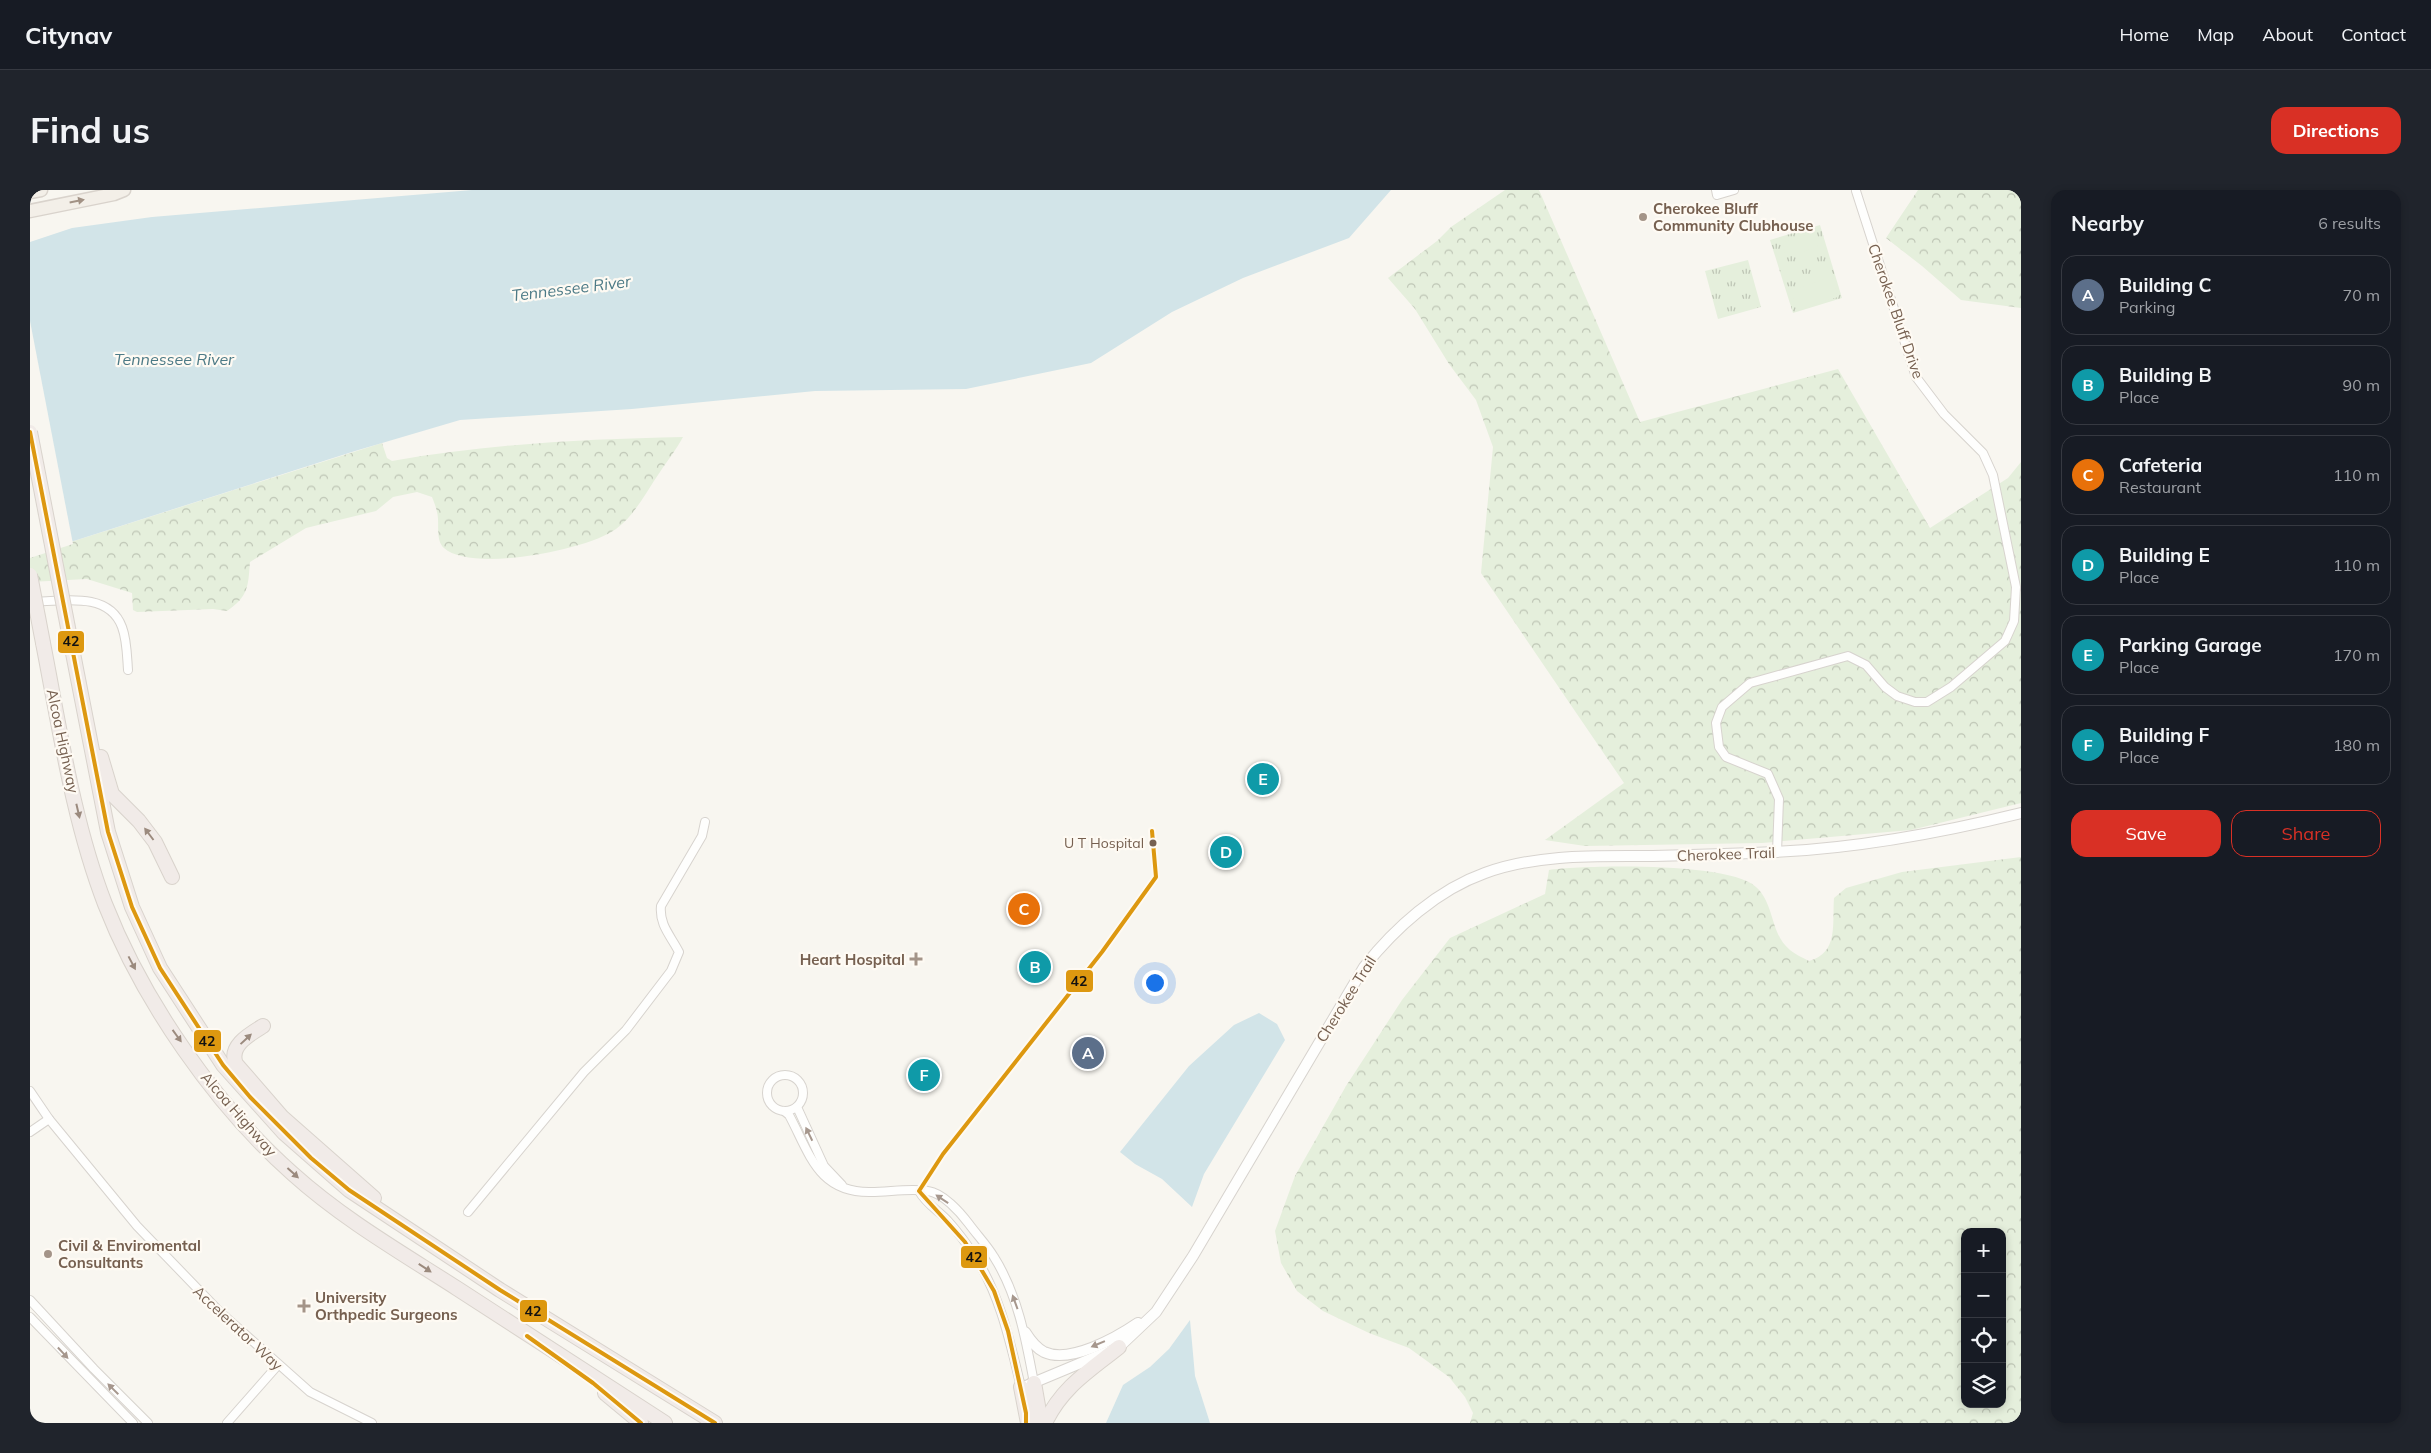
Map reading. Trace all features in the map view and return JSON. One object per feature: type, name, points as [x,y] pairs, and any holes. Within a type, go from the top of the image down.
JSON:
[{"type":"highway","name":"Alcoa Highway","points":[[30,432],[108,832],[132,907],[160,968],[223,1065],[284,1133],[349,1190],[612,1360],[715,1423]]},
{"type":"highway","name":"Alcoa Highway","points":[[30,575],[87,850],[109,912],[149,996],[212,1086],[252,1134],[293,1174],[328,1202],[391,1246],[666,1423]]},
{"type":"highway","points":[[76,671],[86,684],[103,766],[112,794],[139,821],[155,842],[172,877]]},
{"type":"highway","points":[[263,1026],[247,1037],[234,1051],[233,1057],[244,1075],[282,1118],[414,1233]]},
{"type":"highway","points":[[475,1300],[593,1383],[641,1423]]},
{"type":"highway","points":[[1045,1423],[1053,1406],[1070,1385],[1119,1347]]},
{"type":"highway","points":[[1027,1420],[1028,1385]]},
{"type":"highway","points":[[1028,1385],[1041,1423]]},
{"type":"main road","points":[[30,192],[41,190]]},
{"type":"main road","points":[[30,211],[114,194],[124,190]]},
{"type":"street","points":[[1716,190],[1717,195],[1734,190]]},
{"type":"street","name":"Cherokee Bluff Drive","points":[[1777,852],[1779,799],[1768,774],[1726,757],[1719,747],[1716,723],[1722,707],[1750,683],[1848,656],[1866,665],[1897,696],[1915,702],[1927,702],[1951,687],[2005,641],[2014,621],[2016,586],[1993,475],[1983,453],[1944,414],[1916,378],[1856,190]]},
{"type":"street","points":[[30,602],[88,600],[113,613],[122,626],[128,670]]},
{"type":"street","name":"Cherokee Trail","points":[[1028,1385],[1119,1347],[1156,1312],[1198,1247],[1364,967],[1382,944],[1421,910],[1444,894],[1483,873],[1518,863],[1578,856],[1777,852],[1895,841],[1949,831],[2021,812]]},
{"type":"street","points":[[468,1212],[584,1072],[626,1030],[671,971],[679,952],[665,929],[660,916],[661,906],[702,836],[705,822]]},
{"type":"street","points":[[784,1111],[797,1107],[804,1097],[802,1085],[794,1076],[782,1074],[772,1080],[767,1092],[770,1103],[774,1108],[784,1111],[789,1115],[824,1177],[831,1183],[868,1192],[929,1191],[952,1206],[994,1257],[1011,1290],[1025,1332],[1028,1385]]},
{"type":"street","name":"Accelerator Way","points":[[30,1091],[49,1119],[137,1226],[182,1275],[278,1365],[310,1392],[372,1423]]},
{"type":"street","points":[[797,1107],[824,1166],[843,1187]]},
{"type":"street","points":[[30,1132],[49,1119]]},
{"type":"street","points":[[920,1192],[924,1200],[948,1221],[975,1256],[994,1294],[1028,1385]]},
{"type":"street","points":[[30,1300],[94,1369],[148,1423]]},
{"type":"street","points":[[1025,1332],[1043,1351],[1055,1355],[1068,1355],[1120,1335],[1156,1312]]},
{"type":"street","points":[[30,1317],[133,1423]]},
{"type":"street","points":[[228,1423],[278,1365]]},
{"type":"green space","points":[[1505,190],[1539,190],[1640,422],[1838,369],[1930,528],[2008,478],[2021,462],[2021,803],[1911,830],[1762,843],[1585,846],[1545,840],[1624,783],[1481,573],[1493,447],[1476,400],[1449,364],[1415,309],[1388,278],[1437,241],[1451,227]]},
{"type":"green space","points":[[1918,190],[2021,190],[2021,308],[1961,300],[1886,238]]},
{"type":"green space","points":[[1820,225],[1842,298],[1793,313],[1770,240]]},
{"type":"green space","points":[[1813,233],[1818,247],[1786,257],[1782,242]]},
{"type":"green space","points":[[1748,260],[1761,307],[1718,319],[1705,271]]},
{"type":"green space","points":[[1832,277],[1838,297],[1797,310],[1791,290]]},
{"type":"green space","points":[[683,437],[640,502],[623,523],[602,537],[556,551],[503,559],[478,559],[458,555],[441,545],[438,516],[432,497],[417,492],[393,497],[376,511],[306,528],[250,562],[246,590],[240,600],[227,611],[213,609],[137,612],[133,610],[132,593],[87,579],[30,582],[30,555],[382,443],[387,458],[392,461],[500,446],[610,439]]},
{"type":"green space","points":[[2021,857],[2021,1423],[1470,1423],[1473,1413],[1465,1397],[1449,1377],[1409,1348],[1369,1333],[1323,1311],[1297,1291],[1281,1263],[1275,1231],[1295,1176],[1346,1086],[1402,1000],[1450,938],[1545,894],[1549,870],[1593,867],[1689,869],[1718,873],[1741,879],[1756,887],[1767,902],[1775,928],[1784,943],[1792,951],[1809,961],[1819,957],[1830,944],[1833,927],[1834,898],[1846,888],[1902,872]]},
{"type":"water","name":"Tennessee River","points":[[472,190],[1391,190],[1349,238],[1243,278],[1172,312],[1091,363],[966,389],[815,391],[632,409],[460,420],[355,451],[30,555],[30,242],[72,228],[152,217]]},
{"type":"water","points":[[1259,1013],[1277,1024],[1285,1040],[1204,1174],[1192,1207],[1162,1179],[1135,1164],[1120,1152],[1189,1066],[1234,1025]]},
{"type":"water","points":[[1190,1320],[1195,1376],[1210,1423],[1106,1423],[1123,1385],[1150,1367],[1169,1349]]},
{"type":"pier","points":[[30,321],[73,544],[30,558]]},
{"type":"transit line","name":"42","points":[[30,432],[108,832],[132,907],[160,968],[223,1065],[250,1097],[311,1158],[349,1190],[500,1290],[715,1423]]},
{"type":"transit line","name":"42","points":[[1026,1423],[1026,1413],[1008,1331],[994,1291],[965,1242],[919,1191],[943,1154],[1102,952],[1156,877],[1152,831]]},
{"type":"transit line","name":"42","points":[[527,1336],[593,1383],[641,1423]]},
{"type":"place","name":"Cherokee Bluff Community Clubhouse","points":[[1643,217]]},
{"type":"place","name":"Parking Garage","points":[[1263,779]]},
{"type":"place","name":"U T Hospital","points":[[1153,843]]},
{"type":"place","name":"Building E","points":[[1226,852]]},
{"type":"place","name":"Cafeteria","points":[[1024,909]]},
{"type":"place","name":"Heart Hospital","points":[[916,959]]},
{"type":"place","name":"Building B","points":[[1035,967]]},
{"type":"place","name":"Building C","points":[[1088,1053]]},
{"type":"place","name":"Building F","points":[[924,1075]]},
{"type":"place","name":"Civil & Enviromental Consultants","points":[[48,1254]]},
{"type":"place","name":"University Orthpedic Surgeons","points":[[304,1306]]}]
